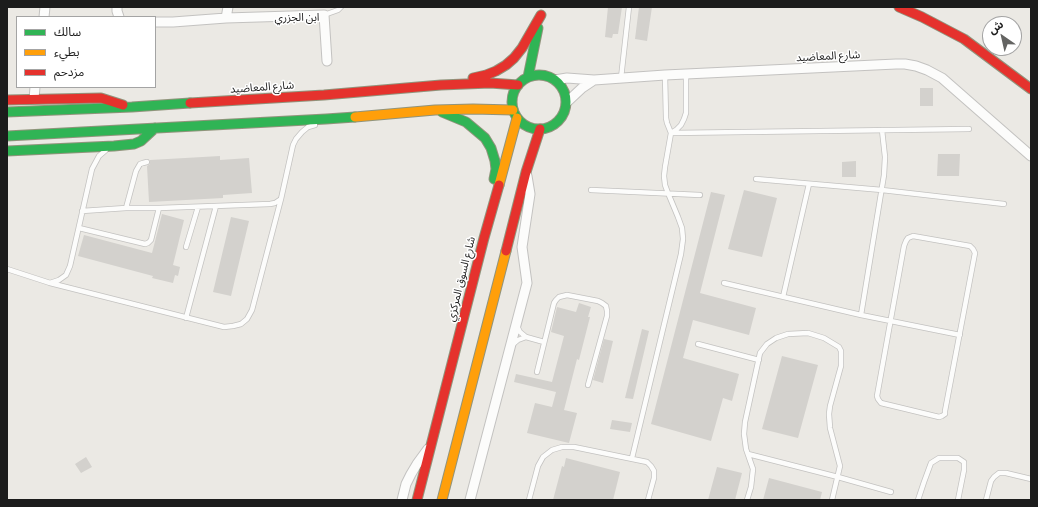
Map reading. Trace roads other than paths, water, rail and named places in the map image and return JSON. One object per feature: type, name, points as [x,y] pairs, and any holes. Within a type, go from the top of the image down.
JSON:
[{"type":"main road","points":[[899,7],[964,39],[992,58],[1031,89]]},
{"type":"main road","points":[[528,77],[540,11]]},
{"type":"main road","points":[[441,85],[486,75],[506,65],[522,48],[540,11]]},
{"type":"main road","points":[[538,74],[555,80],[562,86],[565,94],[565,111],[561,118],[548,128],[540,129],[527,126],[522,123],[515,114],[512,104],[514,90],[523,80],[538,74]]},
{"type":"main road","name":"شارع المعاضيد","points":[[7,112],[132,108],[324,95],[441,85],[490,83],[518,85]]},
{"type":"main road","points":[[7,100],[34,98],[101,98],[132,108]]},
{"type":"main road","points":[[7,136],[326,119],[435,110],[473,109],[515,114]]},
{"type":"main road","points":[[435,110],[449,114],[466,122],[479,132],[491,148],[496,169],[484,238]]},
{"type":"main road","name":"شارع السوق المركزي","points":[[417,500],[515,114]]},
{"type":"main road","points":[[7,151],[134,144],[141,141],[155,128]]},
{"type":"main road","points":[[442,500],[526,172],[540,129]]},
{"type":"street","points":[[226,18],[228,7]]},
{"type":"street","name":"ابن الجزري","points":[[156,22],[324,15],[327,62]]},
{"type":"street","name":"شارع المعاضيد","points":[[555,80],[567,78],[594,80],[665,75],[896,64],[916,66],[927,70],[948,82],[1031,156]]},
{"type":"street","points":[[566,102],[594,80]]},
{"type":"street","points":[[34,98],[35,88]]},
{"type":"street","points":[[470,500],[527,283],[522,247],[530,194],[526,172]]},
{"type":"street","name":"شارع السوق المركزي","points":[[402,500],[411,474],[431,446]]},
{"type":"lane","points":[[324,15],[338,10],[341,7]]},
{"type":"lane","points":[[621,78],[629,7]]},
{"type":"lane","points":[[671,133],[681,125],[686,113],[686,74]]},
{"type":"lane","points":[[632,458],[681,254],[683,239],[682,228],[665,185],[664,176],[671,133],[666,118],[665,75]]},
{"type":"lane","points":[[7,270],[50,283],[224,327],[241,324],[247,319],[252,310],[281,199],[293,145],[296,138],[308,127],[326,119]]},
{"type":"lane","points":[[671,133],[969,129]]},
{"type":"lane","points":[[861,315],[882,190],[885,157],[882,130]]},
{"type":"lane","points":[[50,283],[59,280],[66,275],[70,266],[92,169],[96,160],[104,150],[114,146]]},
{"type":"lane","points":[[126,208],[136,171],[140,164],[147,162]]},
{"type":"lane","points":[[756,179],[882,190],[1004,204]]},
{"type":"lane","points":[[783,297],[809,184]]},
{"type":"lane","points":[[591,190],[700,195]]},
{"type":"lane","points":[[82,211],[126,208],[270,204],[281,199]]},
{"type":"lane","points":[[190,200],[190,207]]},
{"type":"lane","points":[[186,318],[216,206]]},
{"type":"lane","points":[[186,247],[198,207]]},
{"type":"lane","points":[[79,228],[145,244],[151,240],[159,208]]},
{"type":"lane","points":[[917,236],[970,246],[973,249],[975,253],[960,335],[945,414],[936,417],[881,403],[877,396],[904,246],[908,238],[917,236]]},
{"type":"lane","points":[[724,282],[861,315],[960,335]]},
{"type":"lane","points":[[537,372],[554,304],[559,297],[567,295],[598,301],[606,306],[607,316],[588,385]]},
{"type":"lane","points":[[516,324],[520,332],[526,337],[544,342]]},
{"type":"lane","points":[[747,500],[752,477],[752,468],[746,449],[744,434],[745,422],[760,353],[767,344],[776,338],[788,334],[808,333],[824,338],[839,346],[841,351],[841,366],[829,414],[830,428],[840,466],[832,500]]},
{"type":"lane","points":[[511,346],[518,340],[526,337]]},
{"type":"lane","points":[[698,344],[759,360]]},
{"type":"lane","points":[[529,500],[538,466],[544,457],[552,450],[562,447],[574,447],[646,462],[652,466],[654,471],[654,478],[648,500]]},
{"type":"lane","points":[[748,454],[891,492]]},
{"type":"lane","points":[[918,500],[931,463],[939,458],[958,458],[964,462],[964,470],[958,500]]},
{"type":"lane","points":[[986,500],[991,481],[999,473],[1006,473],[1031,479]]}]
